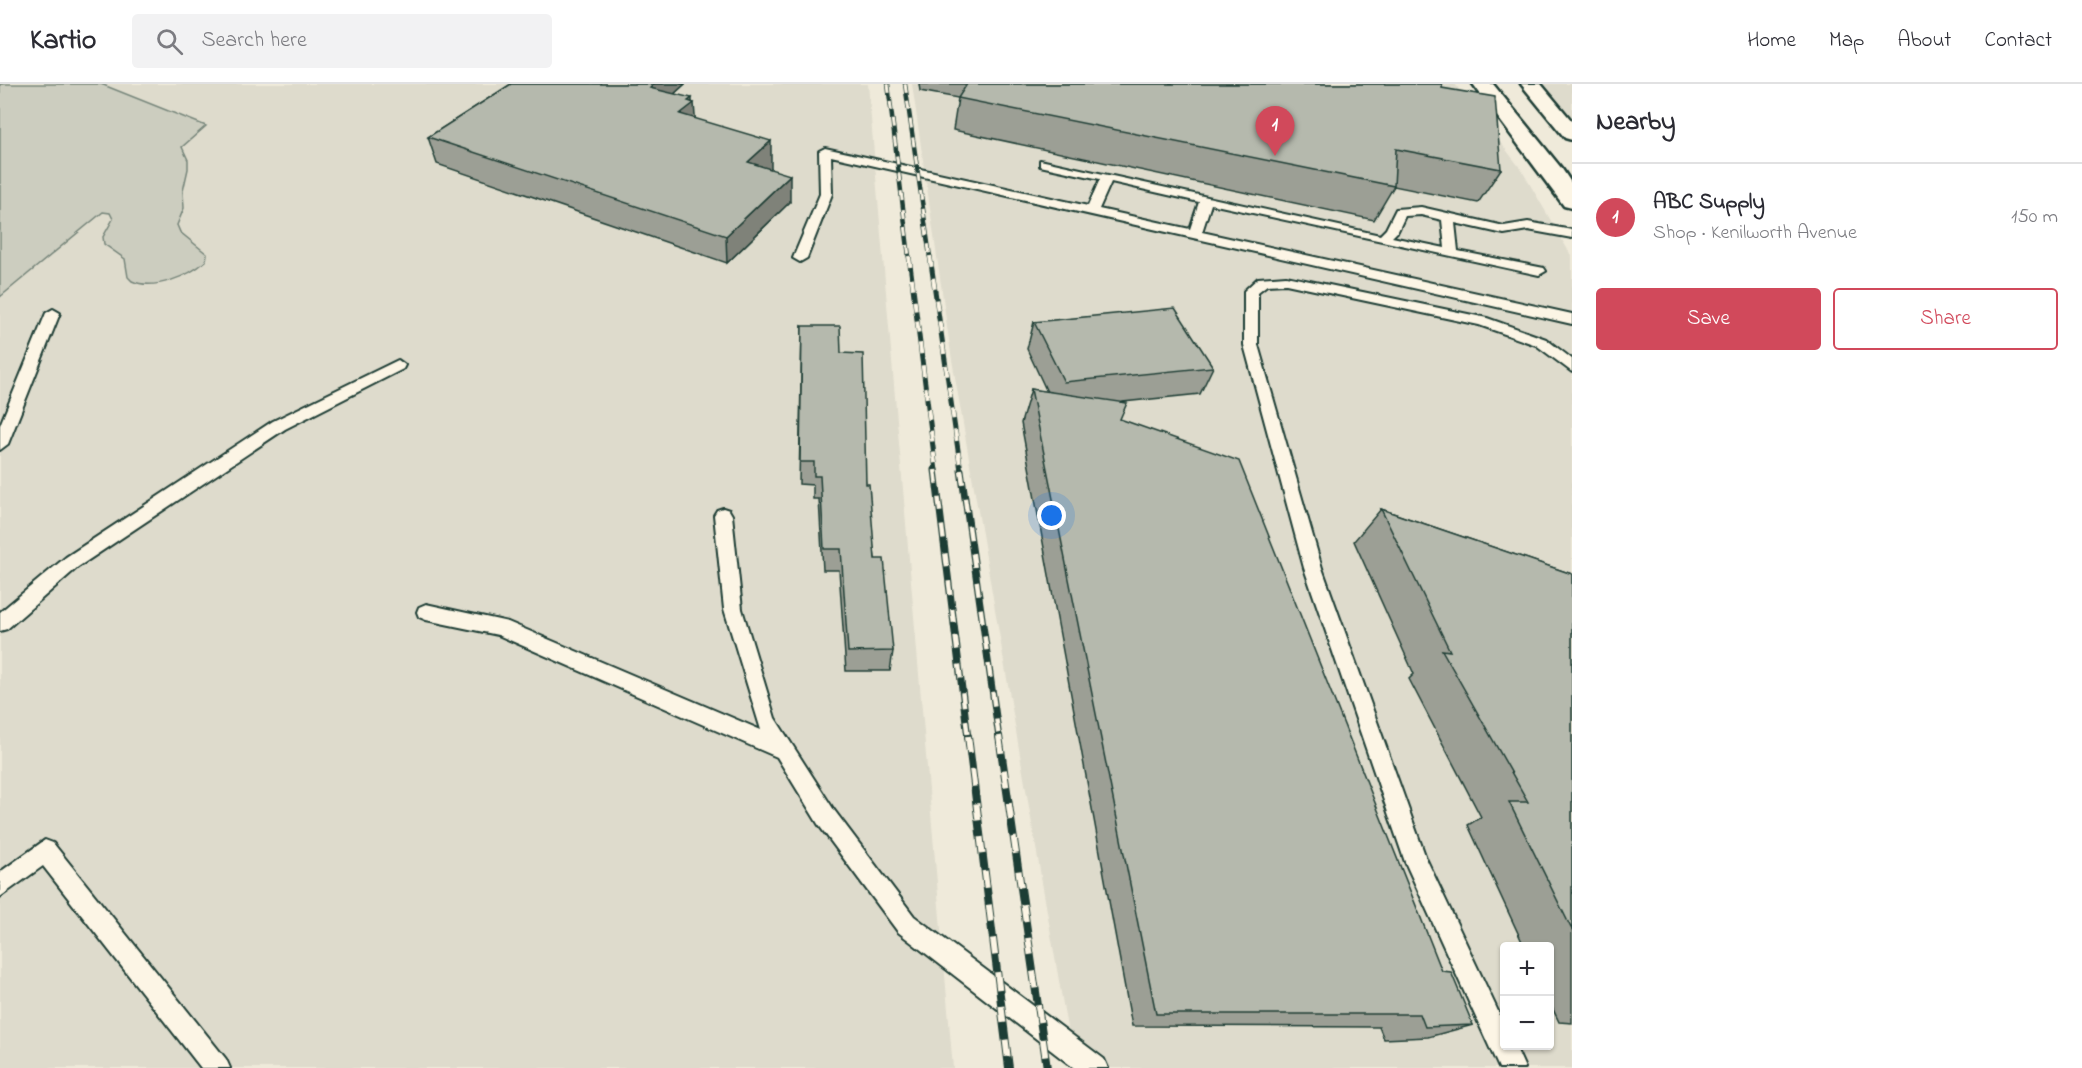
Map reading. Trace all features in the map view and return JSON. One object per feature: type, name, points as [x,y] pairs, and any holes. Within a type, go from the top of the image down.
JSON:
[{"type":"main road","points":[[1483,84],[1554,174],[1572,201]]},
{"type":"main road","points":[[1531,84],[1572,134]]},
{"type":"lane","points":[[800,258],[821,210],[825,192],[825,151],[1572,319]]},
{"type":"lane","points":[[1044,163],[1382,239],[1539,271]]},
{"type":"lane","points":[[1092,211],[1107,177]]},
{"type":"lane","points":[[1195,234],[1206,199]]},
{"type":"lane","points":[[1382,239],[1392,231],[1400,212],[1421,211],[1504,230],[1528,226],[1572,234]]},
{"type":"lane","points":[[1448,217],[1452,253]]},
{"type":"lane","points":[[1512,1068],[1416,862],[1313,568],[1251,345],[1251,291],[1263,281],[1286,280],[1482,321],[1541,342],[1572,367]]},
{"type":"lane","points":[[0,444],[53,313]]},
{"type":"lane","points":[[0,622],[72,562],[270,431],[398,365]]},
{"type":"lane","points":[[723,515],[734,609],[766,721],[826,817],[906,924],[1095,1068]]},
{"type":"lane","points":[[426,612],[501,628],[784,750]]},
{"type":"lane","points":[[0,886],[45,851],[217,1068]]},
{"type":"shaded area","points":[[0,84],[101,84],[206,126],[182,147],[188,160],[188,169],[183,191],[184,208],[177,225],[180,232],[207,254],[206,261],[181,277],[161,283],[141,284],[132,281],[128,277],[125,259],[104,244],[103,237],[113,219],[110,213],[103,212],[0,297]]},
{"type":"shaded area","points":[[101,84],[868,84],[953,1068],[0,1068],[0,297],[206,126]]},
{"type":"shaded area","points":[[912,84],[1455,84],[1521,169],[1572,257],[1572,1068],[1074,1068],[951,354]]},
{"type":"shaded area","points":[[1543,84],[1572,84],[1572,118]]},
{"type":"building","points":[[511,84],[654,84],[650,88],[692,98],[688,101],[694,103],[680,114],[771,141],[748,162],[790,175],[726,236],[428,137]]},
{"type":"building","points":[[967,84],[1442,84],[1442,88],[1495,97],[1501,169],[1396,149],[1394,186],[958,98]]},
{"type":"building","points":[[1175,308],[1213,367],[1064,382],[1034,322]]},
{"type":"building","points":[[802,326],[840,326],[841,353],[863,354],[866,484],[869,484],[875,559],[884,559],[893,651],[848,652],[841,549],[824,549],[820,476],[814,476],[814,462],[800,462]]},
{"type":"building","points":[[1031,389],[1127,403],[1120,419],[1239,461],[1442,971],[1451,972],[1473,1025],[1425,1027],[1420,1014],[1156,1014]]},
{"type":"building","points":[[1381,509],[1572,574],[1572,930],[1509,802],[1528,802],[1442,650],[1450,651]]},
{"type":"railway","points":[[888,84],[909,257]]},
{"type":"railway","points":[[905,84],[930,257]]},
{"type":"railway","points":[[909,256],[936,471]]},
{"type":"railway","points":[[930,256],[961,471]]},
{"type":"railway","points":[[935,470],[968,738]]},
{"type":"railway","points":[[961,470],[999,738]]},
{"type":"railway","points":[[968,736],[1009,1068]]},
{"type":"railway","points":[[999,736],[1047,1068]]},
{"type":"place","name":"ABC Supply","points":[[1275,156]]}]
